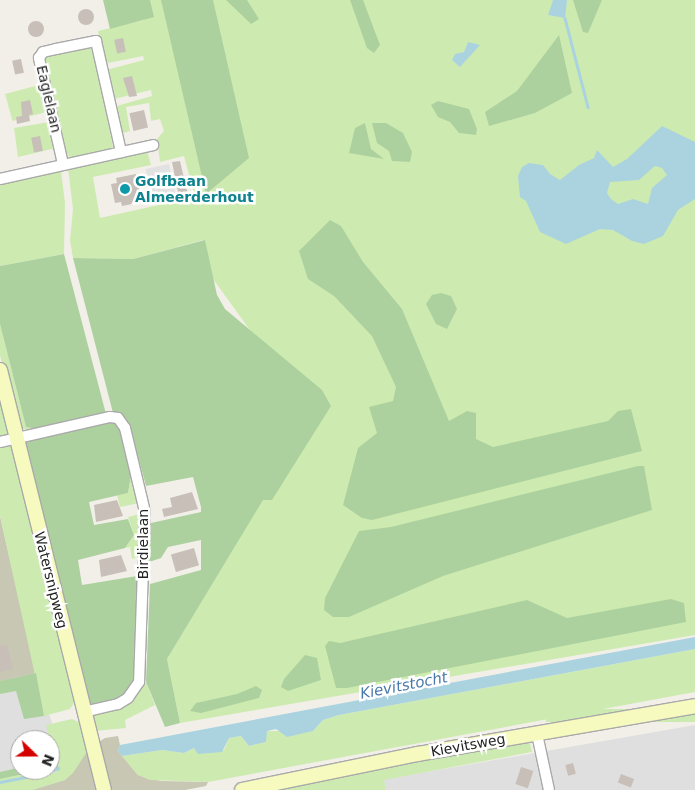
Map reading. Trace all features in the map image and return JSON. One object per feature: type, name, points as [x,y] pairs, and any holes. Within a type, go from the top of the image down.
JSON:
[{"type":"street","name":"Eaglelaan","points":[[63,164],[40,58],[43,52],[56,49],[96,41],[121,152]]},
{"type":"street","points":[[0,179],[153,145]]},
{"type":"street","name":"Watersnipweg","points":[[0,370],[104,790]]},
{"type":"street","name":"Birdielaan","points":[[17,438],[118,418],[125,428],[140,488],[145,512],[139,682],[128,698],[118,704],[84,712]]},
{"type":"street","points":[[0,442],[17,438]]},
{"type":"street","name":"Kievitsweg","points":[[242,790],[418,754],[695,706]]},
{"type":"street","points":[[537,734],[549,790]]},
{"type":"shaded area","points":[[169,164],[176,198],[153,203],[146,169]]},
{"type":"shaded area","points":[[0,516],[36,673],[0,681]]},
{"type":"shaded area","points":[[0,549],[18,619],[54,730],[10,730],[10,780],[60,780],[60,747],[74,790],[0,790]]},
{"type":"shaded area","points":[[695,725],[695,790],[323,790]]},
{"type":"shaded area","points":[[118,736],[120,745],[118,751],[138,775],[161,781],[208,782],[206,786],[185,790],[32,790],[65,780],[90,747],[105,738]]},
{"type":"green space","points":[[103,0],[150,0],[154,17],[110,29]]},
{"type":"green space","points":[[148,0],[695,0],[695,635],[180,723],[167,659],[268,490],[257,340],[208,272],[203,240],[133,259],[73,258],[70,240],[73,209],[68,168],[147,150],[151,165],[93,177],[100,218],[195,197],[184,156],[160,162],[157,139],[164,131],[160,119],[151,121],[149,103],[126,107],[130,131],[120,134],[113,107],[152,96],[151,90],[114,99],[106,70],[144,60],[143,56],[108,63],[103,60],[98,31],[144,20]]},
{"type":"green space","points":[[161,0],[213,0],[249,158],[206,194]]},
{"type":"green space","points":[[226,0],[247,0],[259,19],[251,24]]},
{"type":"green space","points":[[350,0],[363,0],[380,45],[374,53],[367,48]]},
{"type":"green space","points":[[573,0],[602,0],[588,33],[583,32]]},
{"type":"green space","points":[[559,35],[572,93],[535,113],[489,126],[485,112],[517,91]]},
{"type":"green space","points":[[86,46],[92,50],[96,64],[113,146],[108,151],[73,159],[64,152],[44,58],[48,54]]},
{"type":"green space","points":[[39,85],[46,112],[12,121],[5,94]]},
{"type":"green space","points":[[438,101],[469,109],[477,129],[476,135],[459,133],[450,122],[438,117],[431,105]]},
{"type":"green space","points":[[49,122],[56,148],[18,157],[14,128]]},
{"type":"green space","points":[[365,123],[371,149],[384,159],[349,153],[355,128]]},
{"type":"green space","points":[[372,123],[386,123],[403,133],[412,152],[410,162],[392,161],[389,151],[377,143]]},
{"type":"green space","points":[[61,171],[65,203],[64,254],[0,266],[0,183]]},
{"type":"green space","points":[[330,220],[341,226],[363,262],[402,309],[449,421],[467,411],[476,413],[476,439],[493,447],[608,421],[618,411],[631,409],[642,451],[372,520],[362,518],[343,505],[358,448],[377,433],[369,407],[393,401],[396,387],[372,336],[334,296],[308,279],[299,251]]},
{"type":"green space","points":[[205,240],[217,295],[225,309],[322,390],[331,406],[272,500],[263,500],[167,659],[180,723],[165,727],[146,682],[150,584],[201,570],[201,540],[168,547],[161,558],[149,562],[151,523],[201,512],[201,507],[193,477],[146,486],[129,423],[123,416],[113,413],[73,258],[133,259]]},
{"type":"green space","points":[[64,254],[106,414],[38,429],[26,427],[0,324],[0,266]]},
{"type":"green space","points":[[441,293],[451,296],[457,309],[447,329],[436,324],[426,304],[432,295]]},
{"type":"green space","points":[[0,324],[26,427],[38,429],[18,429],[0,355]]},
{"type":"green space","points":[[0,400],[77,698],[70,709],[44,716],[0,516]]},
{"type":"green space","points":[[113,421],[119,424],[128,456],[131,476],[128,493],[89,502],[94,525],[128,519],[134,535],[125,548],[78,560],[82,585],[137,576],[136,681],[119,700],[94,706],[90,705],[22,442]]},
{"type":"green space","points":[[644,466],[652,510],[443,576],[349,617],[333,617],[324,610],[325,598],[359,531],[391,527]]},
{"type":"green space","points":[[131,476],[139,503],[120,507],[117,495],[128,493]]},
{"type":"green space","points":[[140,514],[139,556],[132,559],[130,547],[125,548],[134,535],[128,517]]},
{"type":"green space","points":[[671,599],[684,603],[686,622],[347,688],[336,688],[325,646],[329,641],[340,643],[527,600],[567,618]]},
{"type":"green space","points":[[695,649],[695,692],[208,782],[150,780],[138,775],[122,756],[162,750],[184,753],[194,748],[224,750],[229,738],[241,736],[249,746],[266,742],[266,731],[313,731],[323,720],[339,715]]},
{"type":"green space","points":[[305,655],[317,658],[321,680],[288,691],[281,687],[284,679]]},
{"type":"green space","points":[[36,673],[44,716],[24,719],[16,691],[0,694],[0,681]]},
{"type":"green space","points":[[146,682],[155,705],[125,720],[126,728],[95,731],[92,715],[133,699]]},
{"type":"green space","points":[[256,686],[262,690],[259,698],[201,713],[190,711],[196,703],[237,694]]},
{"type":"green space","points":[[546,709],[695,709],[695,722],[546,722]]},
{"type":"green space","points":[[72,719],[83,724],[90,747],[73,773],[65,780],[32,790],[0,790],[0,779],[10,777],[10,780],[60,780],[60,730],[47,730],[46,725]]},
{"type":"green space","points":[[529,739],[532,752],[384,780],[386,790],[261,790]]},
{"type":"green space","points":[[10,770],[10,777],[0,779],[0,772]]},
{"type":"water","points":[[553,0],[567,0],[565,18],[548,15]]},
{"type":"water","points":[[468,42],[480,45],[460,67],[452,60],[455,54],[464,52]]},
{"type":"water","points":[[662,126],[695,142],[695,199],[678,210],[663,236],[644,244],[632,241],[613,230],[600,229],[566,244],[540,232],[526,201],[520,197],[518,176],[522,167],[529,163],[543,165],[550,174],[560,180],[579,165],[594,158],[597,150],[613,167],[627,159]],"holes":[[[655,166],[662,168],[667,175],[652,188],[648,204],[633,199],[618,204],[607,193],[610,182],[639,180]]]},
{"type":"water","points":[[695,637],[695,649],[339,715],[323,720],[313,731],[287,737],[276,729],[267,731],[266,742],[249,746],[241,736],[229,738],[222,752],[198,754],[194,748],[184,753],[162,750],[122,756],[118,751],[120,745]]},
{"type":"building","points":[[83,9],[89,9],[94,14],[92,23],[83,25],[78,20],[78,14]]},
{"type":"building","points":[[33,21],[39,21],[44,26],[42,35],[33,37],[28,32],[28,26]]},
{"type":"building","points":[[123,38],[126,52],[117,54],[114,40]]},
{"type":"building","points":[[21,59],[24,73],[15,75],[12,61]]},
{"type":"building","points":[[132,76],[137,96],[129,97],[123,78]]},
{"type":"building","points":[[30,100],[33,114],[29,115],[30,121],[17,124],[16,117],[22,116],[21,102]]},
{"type":"building","points":[[144,110],[148,128],[133,131],[129,113]]},
{"type":"building","points":[[40,136],[43,151],[34,152],[31,138]]},
{"type":"building","points":[[180,161],[188,195],[179,197],[172,162]]},
{"type":"building","name":"Golfbaan Almeerderhout","points":[[136,174],[142,202],[122,206],[121,202],[115,203],[111,184],[117,183],[116,178]]},
{"type":"building","points":[[192,492],[198,509],[164,517],[162,509],[172,507],[170,498]]},
{"type":"building","points":[[117,500],[123,516],[96,522],[94,505]]},
{"type":"building","points":[[194,548],[199,565],[176,572],[171,555]]},
{"type":"building","points":[[121,555],[127,571],[101,577],[99,560]]},
{"type":"building","points":[[7,645],[13,669],[0,672],[0,646]]},
{"type":"building","points":[[573,763],[576,774],[568,776],[565,765]]},
{"type":"building","points":[[521,767],[533,771],[528,788],[515,784]]},
{"type":"building","points":[[621,774],[634,779],[631,787],[618,782]]},
{"type":"waterway","points":[[565,18],[588,107]]},
{"type":"waterway","points":[[0,782],[10,780]]},
{"type":"place","name":"Golfbaan Almeerderhout","points":[[125,189]]},
{"type":"water label","name":"Kievitstocht","points":[[404,686]]}]
